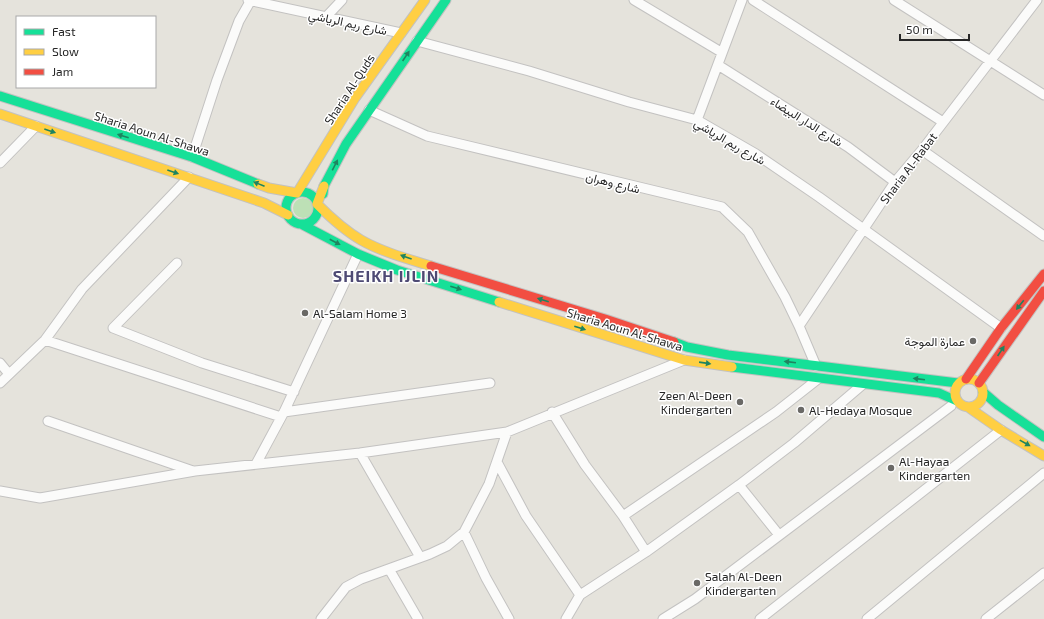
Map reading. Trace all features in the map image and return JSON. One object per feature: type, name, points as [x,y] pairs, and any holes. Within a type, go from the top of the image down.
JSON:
[{"type":"main road","name":"Sharia Al-Quds","points":[[297,193],[356,98],[425,0]]},
{"type":"main road","points":[[317,204],[315,199],[307,193],[297,193],[289,200],[287,205],[288,215],[291,220],[301,224],[314,218],[317,214],[317,204],[324,186],[346,144],[446,0]]},
{"type":"main road","name":"Sharia Aoun Al-Shawa","points":[[0,96],[192,157],[269,188],[297,193]]},
{"type":"main road","points":[[0,114],[264,203],[288,215]]},
{"type":"main road","points":[[277,190],[293,186],[307,178]]},
{"type":"main road","points":[[324,186],[323,198],[328,215]]},
{"type":"main road","name":"Sharia Aoun Al-Shawa","points":[[317,204],[336,223],[361,240],[406,258],[605,319],[687,347],[728,355],[816,366],[962,381]]},
{"type":"main road","name":"Sharia Aoun Al-Shawa","points":[[301,224],[358,254],[398,270],[684,360],[818,379],[939,393],[954,403]]},
{"type":"main road","points":[[1044,274],[1001,328],[954,392],[954,403],[968,407],[1001,430],[1044,456]]},
{"type":"main road","points":[[979,383],[1044,291]]},
{"type":"main road","points":[[962,381],[970,379],[979,383],[984,392],[998,405],[1044,437]]},
{"type":"main road","points":[[968,407],[978,405],[984,392]]},
{"type":"street","points":[[192,157],[217,80],[249,0]]},
{"type":"street","name":"شارع ريم الرياشي","points":[[249,0],[401,33]]},
{"type":"street","points":[[326,17],[342,0]]},
{"type":"street","points":[[634,0],[722,52]]},
{"type":"street","points":[[697,120],[742,0]]},
{"type":"street","points":[[754,0],[943,122]]},
{"type":"street","points":[[894,0],[1044,95]]},
{"type":"street","name":"Sharia Al-Rabat","points":[[799,326],[895,182],[922,150],[1037,0]]},
{"type":"street","name":"شارع ريم الرياشي","points":[[417,41],[529,71],[629,102],[697,120],[756,154],[819,197],[1001,328]]},
{"type":"street","name":"شارع الدار البيضاء","points":[[718,64],[848,147],[895,182]]},
{"type":"street","name":"شارع وهران","points":[[369,110],[427,136],[722,207],[748,232],[785,297],[799,326]]},
{"type":"street","points":[[0,163],[36,126]]},
{"type":"street","points":[[922,150],[1044,236]]},
{"type":"street","points":[[0,383],[45,340],[82,289],[189,177]]},
{"type":"street","points":[[256,464],[294,392],[358,254]]},
{"type":"street","points":[[177,263],[113,328],[202,362],[294,392]]},
{"type":"street","points":[[799,326],[816,366]]},
{"type":"street","points":[[45,340],[282,415],[490,383]]},
{"type":"street","points":[[0,491],[40,498],[195,471],[360,453],[507,432],[552,412],[684,360]]},
{"type":"street","points":[[0,363],[9,374]]},
{"type":"street","points":[[623,516],[776,412],[818,379]]},
{"type":"street","points":[[566,619],[580,595],[646,552],[739,485],[794,443],[862,384]]},
{"type":"street","points":[[663,619],[695,599],[954,403]]},
{"type":"street","points":[[552,412],[585,465],[623,516],[646,552]]},
{"type":"street","points":[[48,422],[195,471]]},
{"type":"street","points":[[760,619],[1001,430]]},
{"type":"street","points":[[322,619],[346,587],[361,579],[447,546],[464,532],[489,484],[507,432]]},
{"type":"street","points":[[360,453],[420,557]]},
{"type":"street","points":[[497,462],[526,516],[580,595]]},
{"type":"street","points":[[867,619],[1044,474]]},
{"type":"street","points":[[739,485],[779,535]]},
{"type":"street","points":[[464,532],[486,578],[509,619]]},
{"type":"street","points":[[390,569],[418,619]]},
{"type":"street","points":[[986,619],[1044,573]]},
{"type":"green space","points":[[303,198],[310,201],[313,208],[310,215],[303,218],[296,215],[293,208],[296,201]]},
{"type":"traffic: fast","points":[[323,194],[324,186],[346,144],[446,0]]},
{"type":"traffic: fast","points":[[0,96],[192,157],[258,184]]},
{"type":"traffic: fast","points":[[302,192],[313,197],[318,208],[313,219],[302,224],[291,219],[286,208],[291,197],[302,192]]},
{"type":"traffic: fast","points":[[301,224],[358,254],[397,270],[499,302]]},
{"type":"traffic: fast","points":[[674,342],[687,347],[728,355],[958,383]]},
{"type":"traffic: fast","points":[[732,367],[939,393],[957,401]]},
{"type":"traffic: fast","points":[[983,392],[998,405],[1044,437]]},
{"type":"traffic: slow","points":[[258,184],[269,188],[297,193],[355,98],[425,0]]},
{"type":"traffic: slow","points":[[0,114],[264,203],[288,215]]},
{"type":"traffic: slow","points":[[324,186],[317,204],[349,232],[361,240],[378,248],[431,266]]},
{"type":"traffic: slow","points":[[499,302],[684,360],[732,367]]},
{"type":"traffic: slow","points":[[969,379],[979,383],[983,393],[979,403],[969,407],[959,403],[955,393],[959,383],[969,379]]},
{"type":"traffic: slow","points":[[968,407],[1001,430],[1044,456]]},
{"type":"traffic: jam","points":[[431,266],[605,319],[674,342]]},
{"type":"traffic: jam","points":[[966,379],[1001,328],[1044,274]]},
{"type":"traffic: jam","points":[[979,383],[1044,291]]},
{"type":"place","name":"Al-Salam Home 3","points":[[305,313]]},
{"type":"place","name":"عمارة الموجة","points":[[973,341]]},
{"type":"place","name":"Zeen Al-Deen Kindergarten","points":[[740,402]]},
{"type":"place","name":"Al-Hedaya Mosque","points":[[801,410]]},
{"type":"place","name":"Al-Hayaa Kindergarten","points":[[891,468]]},
{"type":"place","name":"Salah Al-Deen Kindergarten","points":[[697,583]]},
{"type":"district","name":"SHEIKH IJLIN","points":[[386,275]]}]
